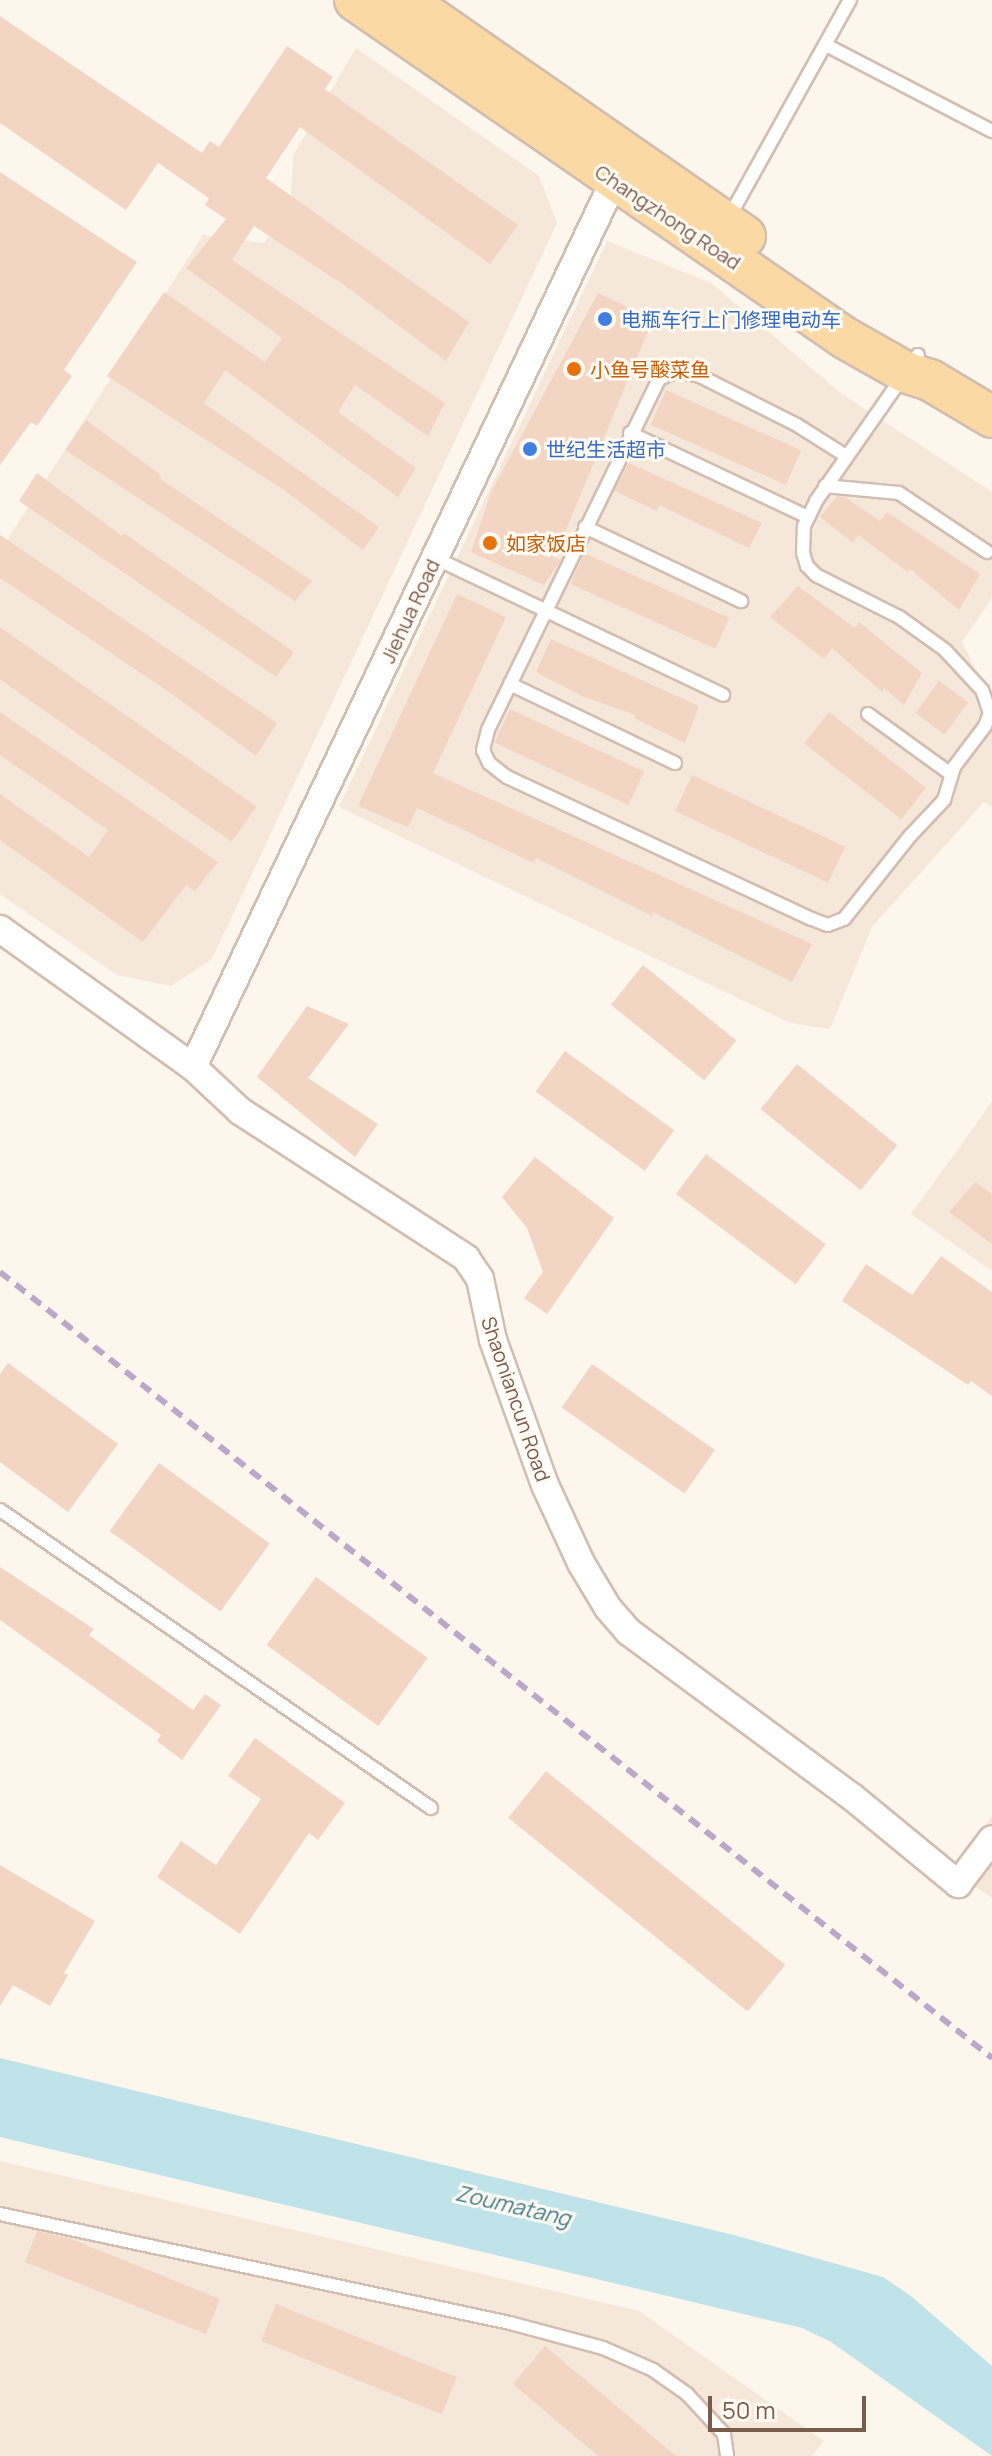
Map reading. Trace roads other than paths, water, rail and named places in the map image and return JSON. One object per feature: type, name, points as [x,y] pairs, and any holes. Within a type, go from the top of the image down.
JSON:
[{"type":"main road","name":"Changzhong Road","points":[[355,0],[620,169],[726,222],[912,363],[930,380],[992,417]]},
{"type":"main road","name":"Changzhong Road","points":[[405,0],[620,169],[845,338],[912,363],[992,399]]},
{"type":"street","name":"Jiehua Road","points":[[193,1067],[620,169]]},
{"type":"street","name":"Shaoniancun Road","points":[[0,929],[193,1067],[250,1118],[466,1258],[480,1279],[493,1340],[545,1485],[581,1563],[619,1621],[851,1796],[958,1884],[992,1839]]},
{"type":"lane","points":[[726,222],[850,0]]},
{"type":"lane","points":[[826,45],[992,131]]},
{"type":"lane","points":[[846,456],[783,417],[700,376],[677,371],[664,374],[654,385],[630,433],[510,684],[483,743],[485,757],[501,773],[828,925],[839,922],[857,906],[904,843],[941,804],[949,791],[951,774],[991,714],[982,690],[945,650],[899,617],[811,571],[804,561],[802,545],[808,517],[825,486],[912,363]]},
{"type":"lane","points":[[630,433],[808,517]]},
{"type":"lane","points":[[825,486],[899,493],[987,552]]},
{"type":"lane","points":[[585,527],[741,601]]},
{"type":"lane","points":[[435,558],[723,695]]},
{"type":"lane","points":[[510,684],[675,763]]},
{"type":"lane","points":[[868,714],[951,774]]},
{"type":"lane","points":[[0,1510],[131,1604],[431,1808]]},
{"type":"lane","points":[[0,2214],[510,2323],[603,2348],[653,2370],[687,2394],[724,2434],[727,2456]]},
{"type":"water","name":"Zoumatang","points":[[0,2058],[734,2235],[883,2277],[911,2296],[992,2366],[992,2456],[831,2342],[802,2328],[0,2137]]},
{"type":"railway","points":[[0,1272],[992,2058]]},
{"type":"place","name":"电瓶车行上门修理电动车","points":[[605,319]]},
{"type":"place","name":"小鱼号酸菜鱼","points":[[574,369]]},
{"type":"place","name":"世纪生活超市","points":[[530,449]]},
{"type":"place","name":"如家饭店","points":[[490,543]]}]
